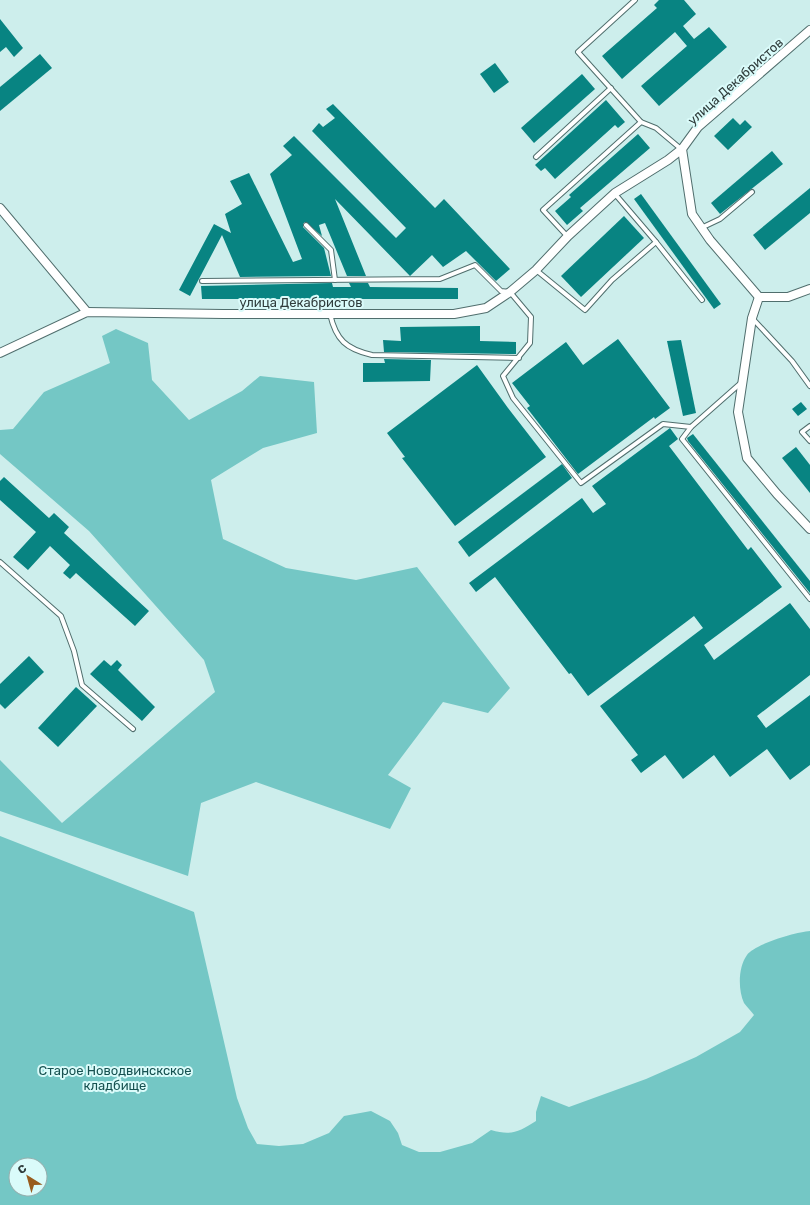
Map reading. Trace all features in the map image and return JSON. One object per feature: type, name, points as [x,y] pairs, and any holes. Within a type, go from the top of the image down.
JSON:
[{"type":"street","name":"улица Декабристов","points":[[0,353],[87,312],[454,314],[486,308],[510,292],[536,270],[568,236],[615,193],[668,160],[682,149],[698,127],[810,30]]},
{"type":"street","points":[[682,149],[692,214],[700,228],[759,297],[788,297],[810,289]]},
{"type":"street","points":[[0,208],[87,312]]},
{"type":"street","points":[[759,297],[752,318],[738,412],[747,458],[777,494],[810,529]]},
{"type":"lane","points":[[635,0],[578,52],[641,122],[656,128],[682,149]]},
{"type":"lane","points":[[536,157],[611,88]]},
{"type":"lane","points":[[568,236],[543,210],[641,122]]},
{"type":"lane","points":[[700,228],[720,218],[752,192]]},
{"type":"lane","points":[[615,193],[702,300]]},
{"type":"lane","points":[[306,225],[331,250],[335,280]]},
{"type":"lane","points":[[536,270],[585,310],[612,280],[656,242]]},
{"type":"lane","points":[[202,281],[440,279],[474,265],[500,291],[510,292],[531,317],[530,343],[503,376],[513,398],[581,483],[663,424],[692,427]]},
{"type":"lane","points":[[330,314],[334,328],[344,344],[357,352],[364,354],[389,357],[519,358]]},
{"type":"lane","points":[[752,318],[792,361],[810,386]]},
{"type":"lane","points":[[742,381],[692,427],[682,439],[810,599]]},
{"type":"lane","points":[[810,426],[802,432],[810,441]]},
{"type":"lane","points":[[0,562],[61,616],[74,651],[82,685],[133,729]]},
{"type":"green space","points":[[116,329],[148,343],[152,380],[189,420],[242,391],[260,376],[314,382],[317,433],[263,448],[211,480],[223,539],[286,568],[356,580],[417,567],[510,688],[488,713],[443,702],[388,775],[411,788],[390,829],[256,782],[201,803],[188,876],[0,811],[0,760],[62,823],[215,692],[204,660],[89,531],[0,454],[0,430],[13,429],[44,392],[110,363],[102,336]]},
{"type":"green space","name":"Старое Новодвинскское кладбище","points":[[0,836],[194,912],[237,1098],[248,1128],[257,1144],[279,1146],[303,1144],[329,1133],[344,1116],[371,1111],[390,1121],[398,1133],[402,1145],[419,1152],[440,1152],[472,1143],[491,1130],[504,1133],[515,1132],[536,1121],[536,1112],[541,1096],[569,1107],[646,1079],[696,1057],[740,1032],[754,1015],[744,1003],[740,985],[742,966],[747,955],[751,951],[767,943],[786,936],[810,931],[810,1205],[0,1205]]},
{"type":"building","points":[[659,0],[684,0],[696,14],[683,26],[694,39],[709,27],[727,47],[659,106],[641,86],[687,46],[675,32],[622,79],[602,56],[657,8],[654,5]]},
{"type":"building","points":[[0,19],[23,48],[14,57],[6,47],[0,52]]},
{"type":"building","points":[[40,54],[52,68],[0,111],[0,87]]},
{"type":"building","points":[[495,63],[509,82],[494,93],[480,74]]},
{"type":"building","points":[[582,74],[595,89],[534,143],[521,128]]},
{"type":"building","points":[[606,100],[625,122],[618,128],[615,125],[555,179],[545,168],[541,171],[535,165]]},
{"type":"building","points":[[333,104],[435,208],[444,199],[510,269],[496,281],[466,251],[443,267],[432,255],[410,276],[335,199],[366,276],[347,276],[325,223],[319,225],[322,236],[305,222],[303,227],[324,248],[331,276],[240,277],[222,235],[190,296],[179,290],[214,224],[231,233],[225,214],[242,204],[230,181],[249,173],[293,262],[302,259],[270,174],[292,155],[283,146],[294,136],[396,238],[406,228],[312,131],[319,123],[323,127],[335,118],[326,109]]},
{"type":"building","points":[[733,118],[740,125],[745,120],[752,127],[728,150],[714,136]]},
{"type":"building","points":[[638,134],[650,148],[580,208],[583,211],[567,225],[555,211],[571,197],[569,195]]},
{"type":"building","points":[[772,151],[783,164],[720,214],[711,203]]},
{"type":"building","points":[[810,188],[810,213],[765,250],[753,235]]},
{"type":"building","points":[[641,194],[721,304],[714,309],[634,199]]},
{"type":"building","points":[[624,216],[644,238],[581,297],[561,276]]},
{"type":"building","points":[[332,283],[333,287],[351,287],[349,283],[368,283],[370,287],[458,288],[458,299],[202,299],[201,286]]},
{"type":"building","points":[[480,326],[480,341],[516,342],[516,354],[384,352],[383,340],[401,341],[400,327]]},
{"type":"building","points":[[618,339],[670,408],[655,419],[654,417],[578,474],[527,408],[530,406],[512,383],[566,342],[583,365]]},
{"type":"building","points":[[681,340],[696,413],[683,416],[667,341]]},
{"type":"building","points":[[384,359],[431,360],[430,381],[363,382],[363,363],[385,363]]},
{"type":"building","points":[[477,365],[546,457],[455,526],[402,458],[405,457],[387,433]]},
{"type":"building","points":[[801,402],[807,409],[798,416],[792,409]]},
{"type":"building","points":[[670,428],[678,439],[669,446],[748,550],[751,547],[782,587],[704,645],[714,660],[790,603],[810,629],[810,675],[757,716],[766,728],[810,695],[810,765],[790,780],[767,749],[730,777],[714,755],[683,779],[665,755],[641,773],[631,760],[638,755],[600,706],[703,628],[694,616],[588,696],[571,673],[569,674],[495,577],[476,592],[469,583],[582,498],[593,513],[606,504],[592,486]]},
{"type":"building","points":[[693,434],[810,581],[810,593],[688,441],[687,438]]},
{"type":"building","points":[[796,447],[810,465],[810,493],[782,458]]},
{"type":"building","points":[[562,464],[572,478],[469,557],[458,542]]},
{"type":"building","points":[[4,477],[49,518],[54,513],[69,527],[64,533],[149,611],[135,626],[76,573],[70,579],[63,573],[70,565],[50,546],[28,570],[13,557],[36,532],[0,500],[0,481]]},
{"type":"building","points":[[29,656],[44,672],[5,709],[0,704],[0,684]]},
{"type":"building","points":[[104,660],[111,666],[117,660],[122,665],[118,670],[155,707],[142,721],[90,674]]},
{"type":"building","points":[[76,687],[97,706],[58,747],[38,728]]}]
